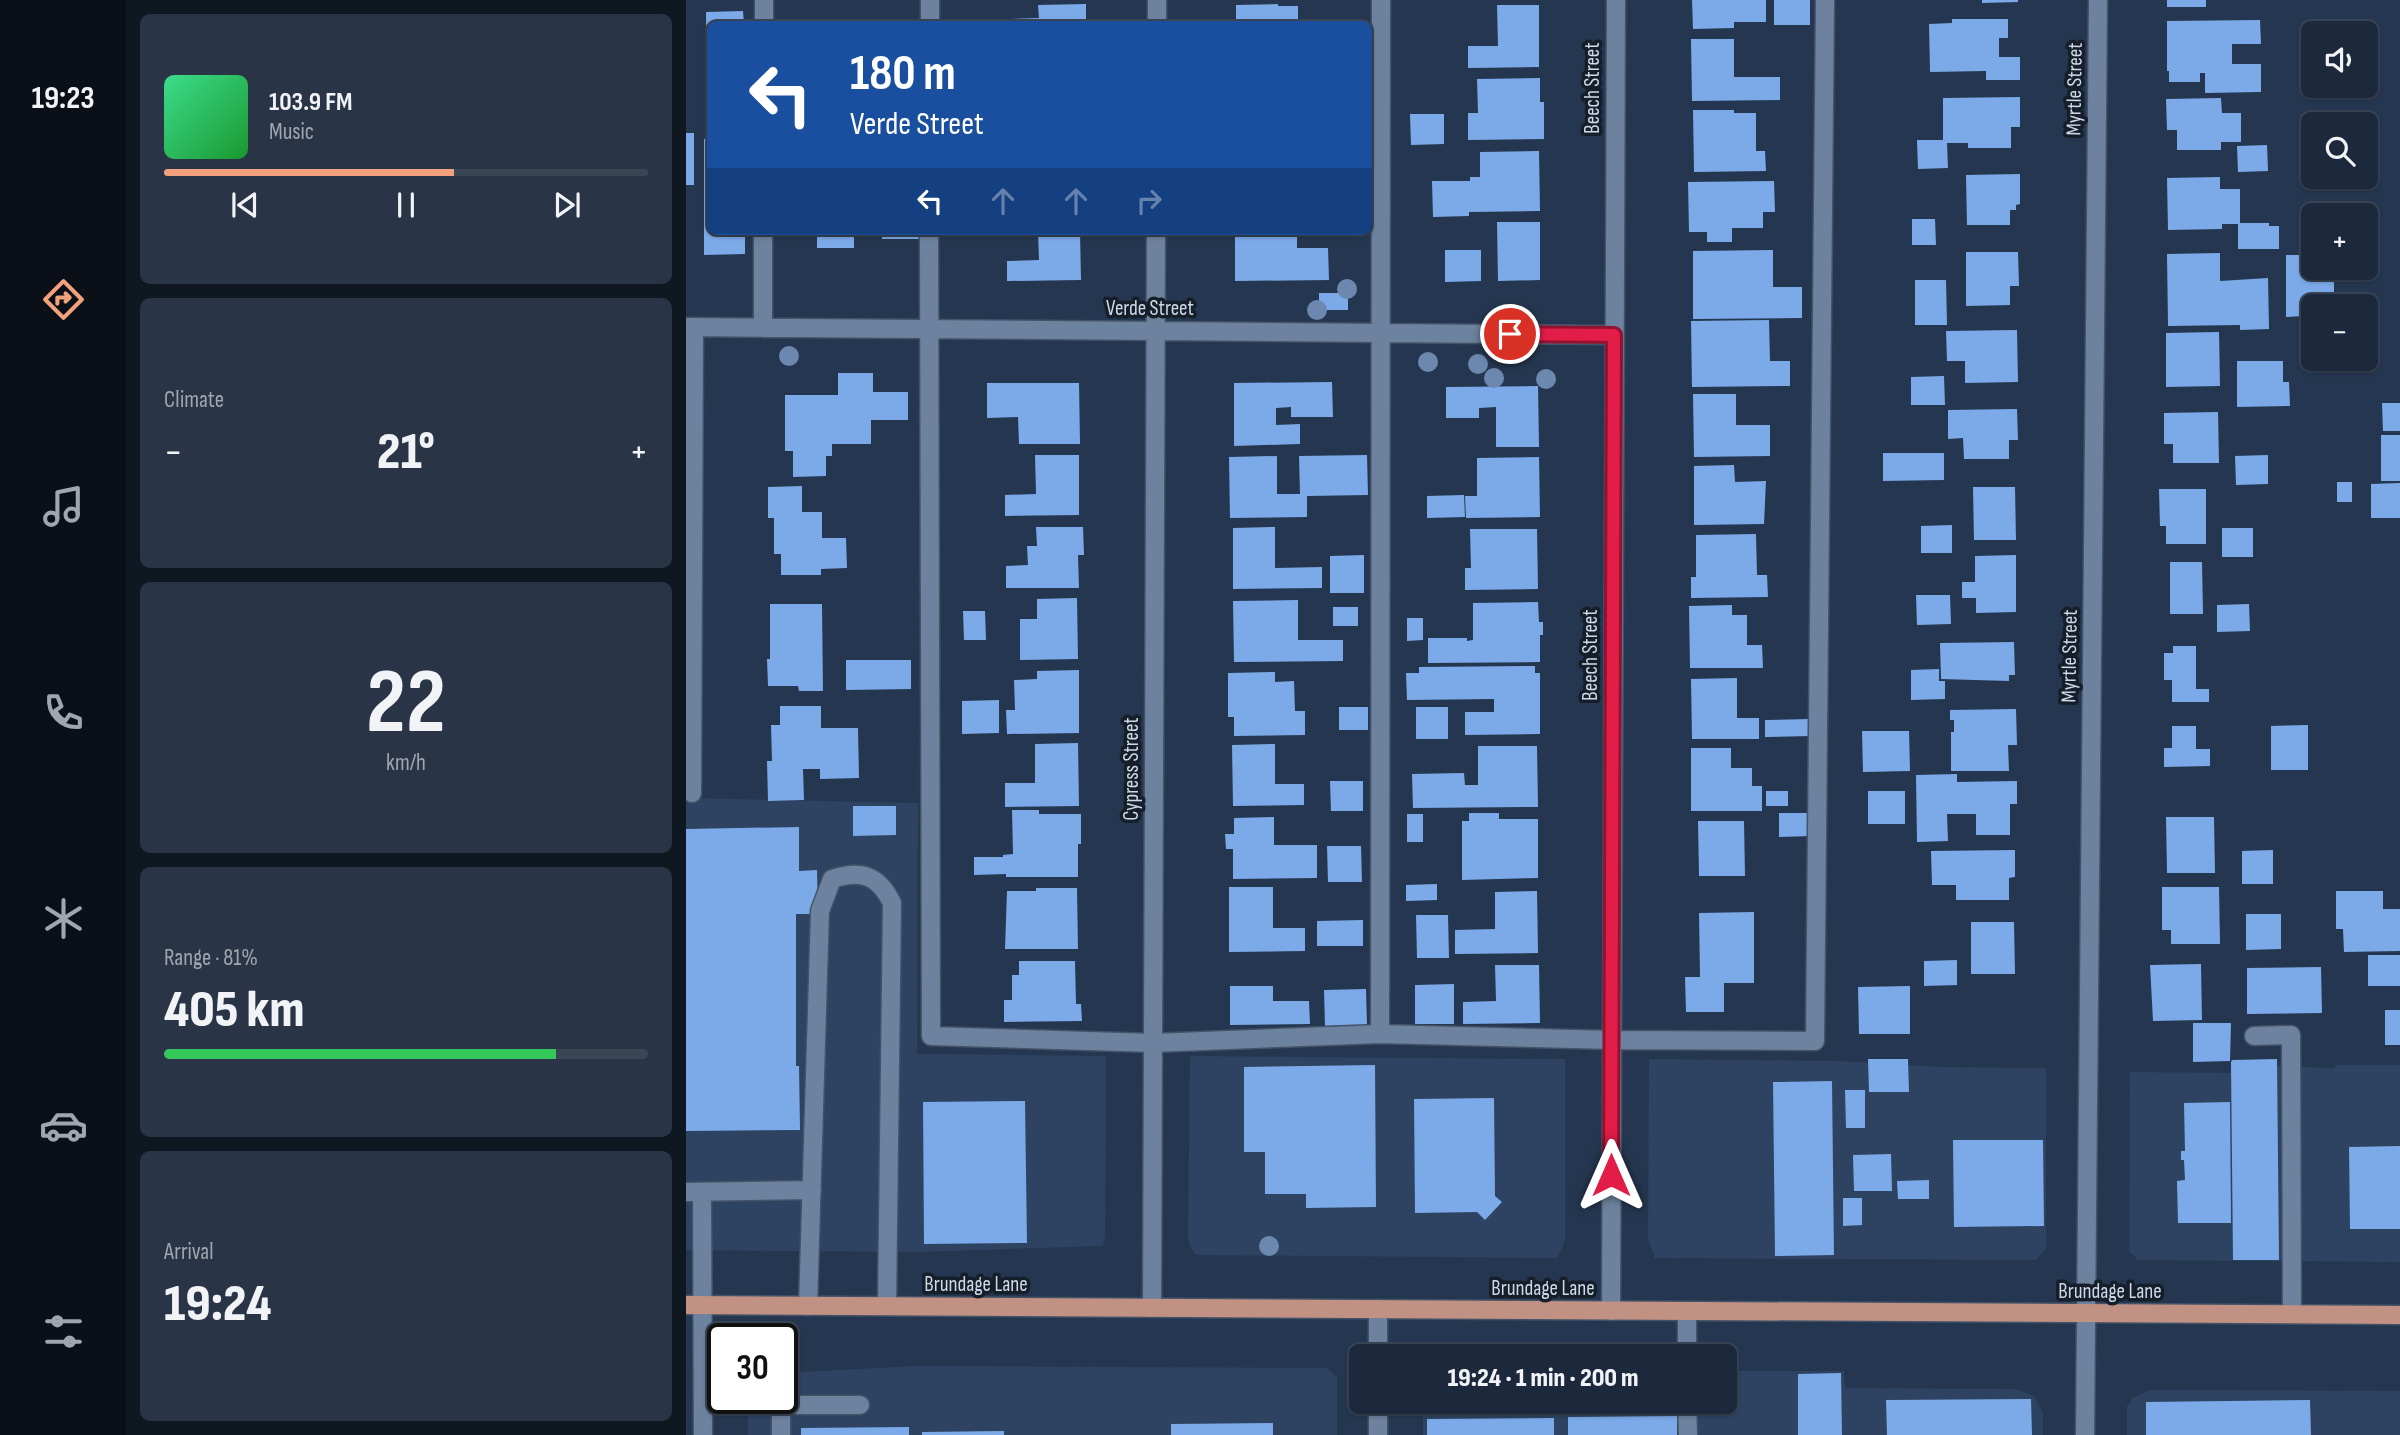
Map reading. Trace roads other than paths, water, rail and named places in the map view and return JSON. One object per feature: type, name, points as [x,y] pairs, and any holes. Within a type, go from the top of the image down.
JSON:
[{"type":"main road","name":"Brundage Lane","points":[[695,1305],[2400,1315]]},
{"type":"street","points":[[764,0],[764,21]]},
{"type":"street","points":[[930,0],[930,21]]},
{"type":"street","points":[[1157,0],[1157,21]]},
{"type":"street","points":[[1380,1034],[1381,0]]},
{"type":"street","name":"Beech Street","points":[[1611,1311],[1615,0]]},
{"type":"street","points":[[929,235],[931,1036],[1153,1044],[1380,1034],[1612,1040],[1815,1041],[1825,0]]},
{"type":"street","name":"Myrtle Street","points":[[2085,1435],[2098,0]]},
{"type":"street","points":[[763,235],[763,328]]},
{"type":"street","name":"Cypress Street","points":[[1152,1308],[1156,235]]},
{"type":"street","points":[[690,327],[692,793]]},
{"type":"street","name":"Verde Street","points":[[690,327],[1614,335]]},
{"type":"street","points":[[808,1306],[820,911],[832,879],[848,873],[861,875],[883,885],[892,903],[887,1306]]},
{"type":"street","points":[[2254,1036],[2291,1035],[2292,1314]]},
{"type":"street","points":[[697,1429],[694,1192],[812,1190]]},
{"type":"street","points":[[1378,1309],[1378,1344]]},
{"type":"street","points":[[1687,1311],[1687,1344]]},
{"type":"street","points":[[781,1435],[781,1405],[860,1405]]},
{"type":"street","points":[[1378,1414],[1378,1435]]},
{"type":"street","points":[[1688,1414],[1688,1435]]}]
